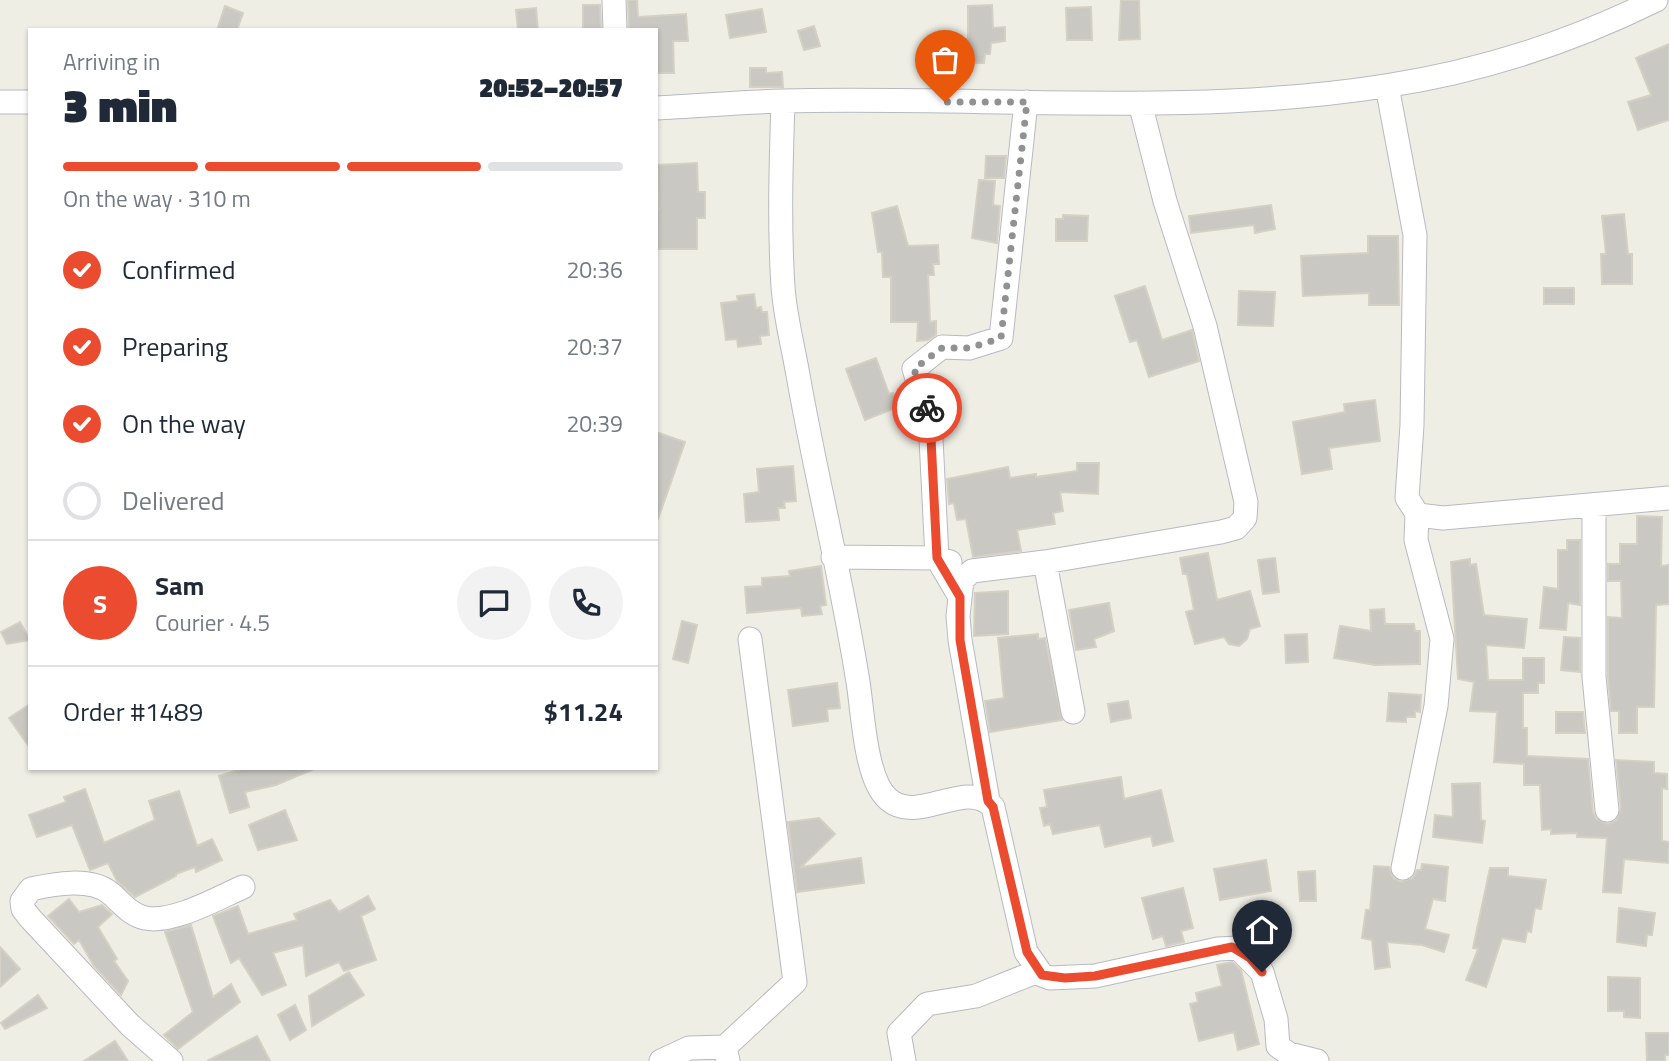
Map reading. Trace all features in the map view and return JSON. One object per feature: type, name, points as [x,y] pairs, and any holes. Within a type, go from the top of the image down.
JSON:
[{"type":"street","points":[[614,0],[615,28]]},
{"type":"street","points":[[658,108],[783,101],[1140,103],[1274,98],[1387,86],[1562,41],[1656,0]]},
{"type":"street","points":[[1387,86],[1415,235],[1412,425],[1407,498],[1417,513],[1427,518],[1443,518],[1669,498]]},
{"type":"street","points":[[783,101],[780,172],[783,289],[875,779],[887,799],[902,806],[923,806],[959,798],[988,801]]},
{"type":"street","points":[[0,102],[28,102]]},
{"type":"street","points":[[960,597],[937,558],[930,419],[914,369],[942,348],[969,348],[1001,338],[1027,102]]},
{"type":"street","points":[[833,557],[937,558],[972,571],[1045,562],[1221,532],[1236,528],[1245,519],[1246,502],[1240,473],[1205,326],[1165,201],[1140,103]]},
{"type":"street","points":[[1594,505],[1594,677],[1607,810]]},
{"type":"street","points":[[1403,867],[1436,706],[1442,639],[1416,540],[1417,513]]},
{"type":"street","points":[[1045,562],[1073,712]]},
{"type":"street","points":[[972,571],[962,580],[960,640],[988,801],[997,821],[1027,952],[1038,971],[1050,978],[1095,976],[1217,949],[1238,948],[1262,972],[1276,1019],[1278,1046],[1289,1054],[1317,1061]]},
{"type":"street","points":[[661,1061],[689,1048],[726,1054],[795,982],[750,639]]},
{"type":"street","points":[[171,1061],[130,1025],[30,918],[23,909],[24,895],[42,887],[89,883],[109,892],[133,914],[146,919],[163,918],[194,908],[243,887]]},
{"type":"street","points":[[904,1061],[899,1033],[927,1004],[976,996],[1038,971]]},
{"type":"building","points":[[628,0],[637,0],[638,17],[686,14],[688,41],[673,41],[674,73],[658,73],[658,28],[629,28]]},
{"type":"building","points":[[1121,0],[1139,0],[1140,39],[1119,40]]},
{"type":"building","points":[[583,5],[600,5],[601,28],[583,28]]},
{"type":"building","points":[[992,5],[993,28],[1005,27],[1005,41],[991,43],[990,54],[985,54],[984,63],[932,64],[931,39],[968,39],[968,6]]},
{"type":"building","points":[[225,6],[243,13],[238,28],[218,28]]},
{"type":"building","points":[[1091,7],[1092,40],[1067,40],[1066,8]]},
{"type":"building","points":[[536,8],[538,28],[518,28],[516,10]]},
{"type":"building","points":[[762,9],[766,32],[730,38],[726,15]]},
{"type":"building","points":[[814,26],[820,46],[804,50],[798,31]]},
{"type":"building","points":[[1669,44],[1669,120],[1638,130],[1628,102],[1651,95],[1636,58]]},
{"type":"building","points":[[750,68],[766,68],[766,73],[782,72],[783,87],[750,87]]},
{"type":"building","points":[[986,156],[1006,156],[1004,178],[985,178]]},
{"type":"building","points":[[697,163],[698,192],[705,192],[705,218],[697,218],[697,249],[658,249],[658,165]]},
{"type":"building","points":[[979,180],[995,181],[993,205],[1000,206],[997,243],[972,238]]},
{"type":"building","points":[[1271,205],[1275,229],[1255,233],[1254,225],[1191,233],[1189,216]]},
{"type":"building","points":[[897,206],[908,246],[938,245],[939,264],[933,264],[934,275],[928,275],[930,322],[936,321],[936,335],[928,340],[917,341],[918,322],[891,322],[891,277],[883,277],[882,252],[878,252],[872,213]]},
{"type":"building","points":[[1624,214],[1628,254],[1632,254],[1632,284],[1602,284],[1601,254],[1606,254],[1602,216]]},
{"type":"building","points":[[1063,215],[1088,216],[1087,241],[1056,241],[1056,219],[1063,219]]},
{"type":"building","points":[[1368,236],[1398,236],[1399,305],[1369,305],[1369,293],[1303,296],[1301,256],[1368,253]]},
{"type":"building","points":[[1145,286],[1162,340],[1192,330],[1199,361],[1149,377],[1137,340],[1130,342],[1115,296]]},
{"type":"building","points":[[1544,288],[1574,288],[1574,304],[1544,304]]},
{"type":"building","points":[[1239,291],[1275,292],[1273,326],[1238,325]]},
{"type":"building","points":[[754,294],[756,308],[761,307],[762,312],[767,312],[769,335],[760,336],[761,344],[738,347],[737,339],[726,340],[721,303],[738,301],[737,296]]},
{"type":"building","points":[[876,358],[889,394],[893,393],[898,407],[865,420],[846,369]]},
{"type":"building","points":[[1375,400],[1380,441],[1329,448],[1332,469],[1302,474],[1293,422],[1345,412],[1344,404]]},
{"type":"building","points":[[658,433],[685,442],[658,519]]},
{"type":"building","points":[[1077,463],[1099,463],[1098,494],[1060,492],[1063,511],[1053,513],[1055,524],[1017,530],[1021,551],[973,557],[966,519],[957,520],[954,503],[949,504],[947,479],[1008,467],[1010,478],[1036,474],[1036,477],[1077,471]]},
{"type":"building","points":[[793,466],[796,501],[784,502],[785,508],[778,508],[779,520],[746,522],[744,494],[759,492],[757,469]]},
{"type":"building","points":[[1637,516],[1662,517],[1661,566],[1669,565],[1669,604],[1656,605],[1654,707],[1637,707],[1637,733],[1619,733],[1619,711],[1611,711],[1608,617],[1622,618],[1621,581],[1608,581],[1608,564],[1620,564],[1620,544],[1637,544]]},
{"type":"building","points":[[1567,540],[1580,540],[1580,605],[1568,603],[1566,630],[1540,628],[1544,587],[1558,589],[1558,550],[1567,550]]},
{"type":"building","points":[[1208,553],[1217,600],[1250,591],[1260,626],[1250,629],[1247,639],[1239,646],[1229,644],[1224,637],[1195,644],[1186,612],[1194,610],[1187,574],[1183,574],[1180,558]]},
{"type":"building","points":[[1275,558],[1279,592],[1263,594],[1258,560]]},
{"type":"building","points":[[1470,559],[1470,565],[1476,564],[1484,615],[1527,619],[1524,648],[1486,645],[1488,680],[1523,680],[1523,658],[1544,658],[1544,683],[1538,683],[1538,693],[1523,693],[1523,728],[1527,728],[1527,756],[1588,759],[1593,812],[1596,819],[1608,824],[1616,821],[1621,809],[1616,760],[1654,762],[1654,773],[1667,774],[1667,789],[1662,788],[1662,841],[1669,842],[1668,863],[1624,859],[1621,893],[1603,892],[1607,838],[1577,837],[1577,833],[1551,834],[1551,829],[1542,830],[1540,785],[1524,785],[1524,764],[1494,762],[1497,712],[1470,711],[1474,682],[1458,679],[1451,562]]},
{"type":"building","points":[[821,566],[826,605],[820,606],[822,614],[802,616],[801,608],[747,613],[745,587],[762,586],[762,578],[790,576],[789,571]]},
{"type":"building","points":[[1008,591],[1008,634],[974,636],[975,593]]},
{"type":"building","points":[[1109,603],[1114,631],[1094,639],[1096,647],[1076,650],[1069,610]]},
{"type":"building","points":[[1384,609],[1385,624],[1414,624],[1415,631],[1420,631],[1420,664],[1375,665],[1334,658],[1340,626],[1371,631],[1370,610]]},
{"type":"building","points":[[682,621],[697,625],[688,663],[673,659]]},
{"type":"building","points":[[20,622],[28,640],[7,644],[1,632]]},
{"type":"building","points":[[1038,634],[1038,639],[1045,638],[1062,720],[990,732],[985,701],[1004,698],[998,638]]},
{"type":"building","points":[[1307,634],[1308,662],[1286,663],[1285,635]]},
{"type":"building","points":[[1564,637],[1580,638],[1580,672],[1561,670]]},
{"type":"building","points":[[837,683],[840,708],[827,709],[828,721],[793,726],[788,690]]},
{"type":"building","points":[[1389,693],[1421,695],[1420,712],[1415,711],[1415,717],[1406,717],[1406,722],[1387,721]]},
{"type":"building","points":[[1128,701],[1131,718],[1111,722],[1108,704]]},
{"type":"building","points":[[28,705],[28,745],[9,718]]},
{"type":"building","points":[[1556,712],[1583,712],[1585,733],[1556,733]]},
{"type":"building","points":[[239,770],[311,770],[276,785],[245,792],[249,807],[230,813],[219,776]]},
{"type":"building","points":[[1121,777],[1124,799],[1161,790],[1173,841],[1153,846],[1151,836],[1105,847],[1100,825],[1053,834],[1050,824],[1044,826],[1040,808],[1047,807],[1044,790]]},
{"type":"building","points":[[1480,783],[1481,820],[1485,821],[1482,843],[1433,837],[1435,815],[1453,817],[1452,784]]},
{"type":"building","points":[[85,789],[104,843],[155,820],[149,801],[179,791],[197,846],[212,839],[222,860],[196,872],[195,867],[176,874],[135,897],[117,881],[108,863],[90,870],[72,825],[37,837],[29,815],[66,802],[64,797]]},
{"type":"building","points":[[285,810],[297,840],[258,850],[249,825]]},
{"type":"building","points":[[819,818],[835,834],[801,867],[861,858],[864,883],[797,892],[788,822]]},
{"type":"building","points":[[1266,860],[1271,891],[1220,900],[1214,869]]},
{"type":"building","points":[[1422,864],[1448,867],[1445,901],[1433,899],[1425,929],[1449,935],[1444,952],[1422,945],[1387,942],[1390,967],[1375,969],[1372,940],[1362,938],[1366,910],[1370,910],[1374,866],[1389,867],[1393,878],[1401,882],[1413,878],[1417,870],[1421,870]]},
{"type":"building","points":[[1490,868],[1508,868],[1508,876],[1546,880],[1541,909],[1535,908],[1531,932],[1527,931],[1525,942],[1502,938],[1486,987],[1466,980],[1478,949],[1473,948]]},
{"type":"building","points":[[1315,871],[1316,901],[1300,901],[1298,872]]},
{"type":"building","points":[[1183,888],[1193,928],[1181,931],[1184,942],[1166,946],[1163,936],[1153,939],[1142,898]]},
{"type":"building","points":[[368,896],[375,909],[361,916],[376,960],[344,971],[339,962],[306,976],[303,945],[273,953],[286,985],[262,995],[239,958],[231,963],[213,916],[238,906],[248,934],[297,920],[294,914],[330,900],[339,912]]},
{"type":"building","points":[[69,899],[79,912],[102,905],[112,914],[98,927],[117,959],[114,961],[128,981],[121,995],[94,966],[79,940],[74,944],[48,916]]},
{"type":"building","points":[[1619,908],[1655,913],[1652,935],[1647,935],[1646,946],[1617,942]]},
{"type":"building","points":[[191,925],[213,997],[231,984],[240,1002],[178,1049],[164,1035],[193,1012],[165,932]]},
{"type":"building","points":[[0,947],[20,969],[0,987]]},
{"type":"building","points":[[1232,962],[1241,970],[1259,1044],[1238,1050],[1234,1032],[1199,1041],[1190,1004],[1198,1002],[1196,993],[1222,986],[1217,965]]},
{"type":"building","points":[[349,972],[364,995],[312,1026],[309,996]]},
{"type":"building","points":[[1608,977],[1640,978],[1640,1018],[1624,1017],[1624,1011],[1608,1011]]},
{"type":"building","points":[[38,995],[47,1008],[5,1029],[1,1023]]},
{"type":"building","points":[[295,1005],[306,1030],[290,1040],[278,1015]]},
{"type":"building","points":[[1646,1033],[1669,1033],[1669,1055],[1665,1055],[1665,1061],[1647,1061]]},
{"type":"building","points":[[257,1036],[270,1061],[207,1061]]},
{"type":"building","points":[[115,1041],[128,1061],[84,1061]]},
{"type":"way so far","points":[[927,408],[914,369],[942,348],[969,348],[1001,338],[1027,102],[945,102]]},
{"type":"route","points":[[927,408],[935,490],[937,558],[960,597],[960,640],[981,747],[988,801],[997,821],[1010,885],[1032,964],[1042,975],[1050,978],[1095,976],[1232,947],[1238,948],[1262,972]]}]
